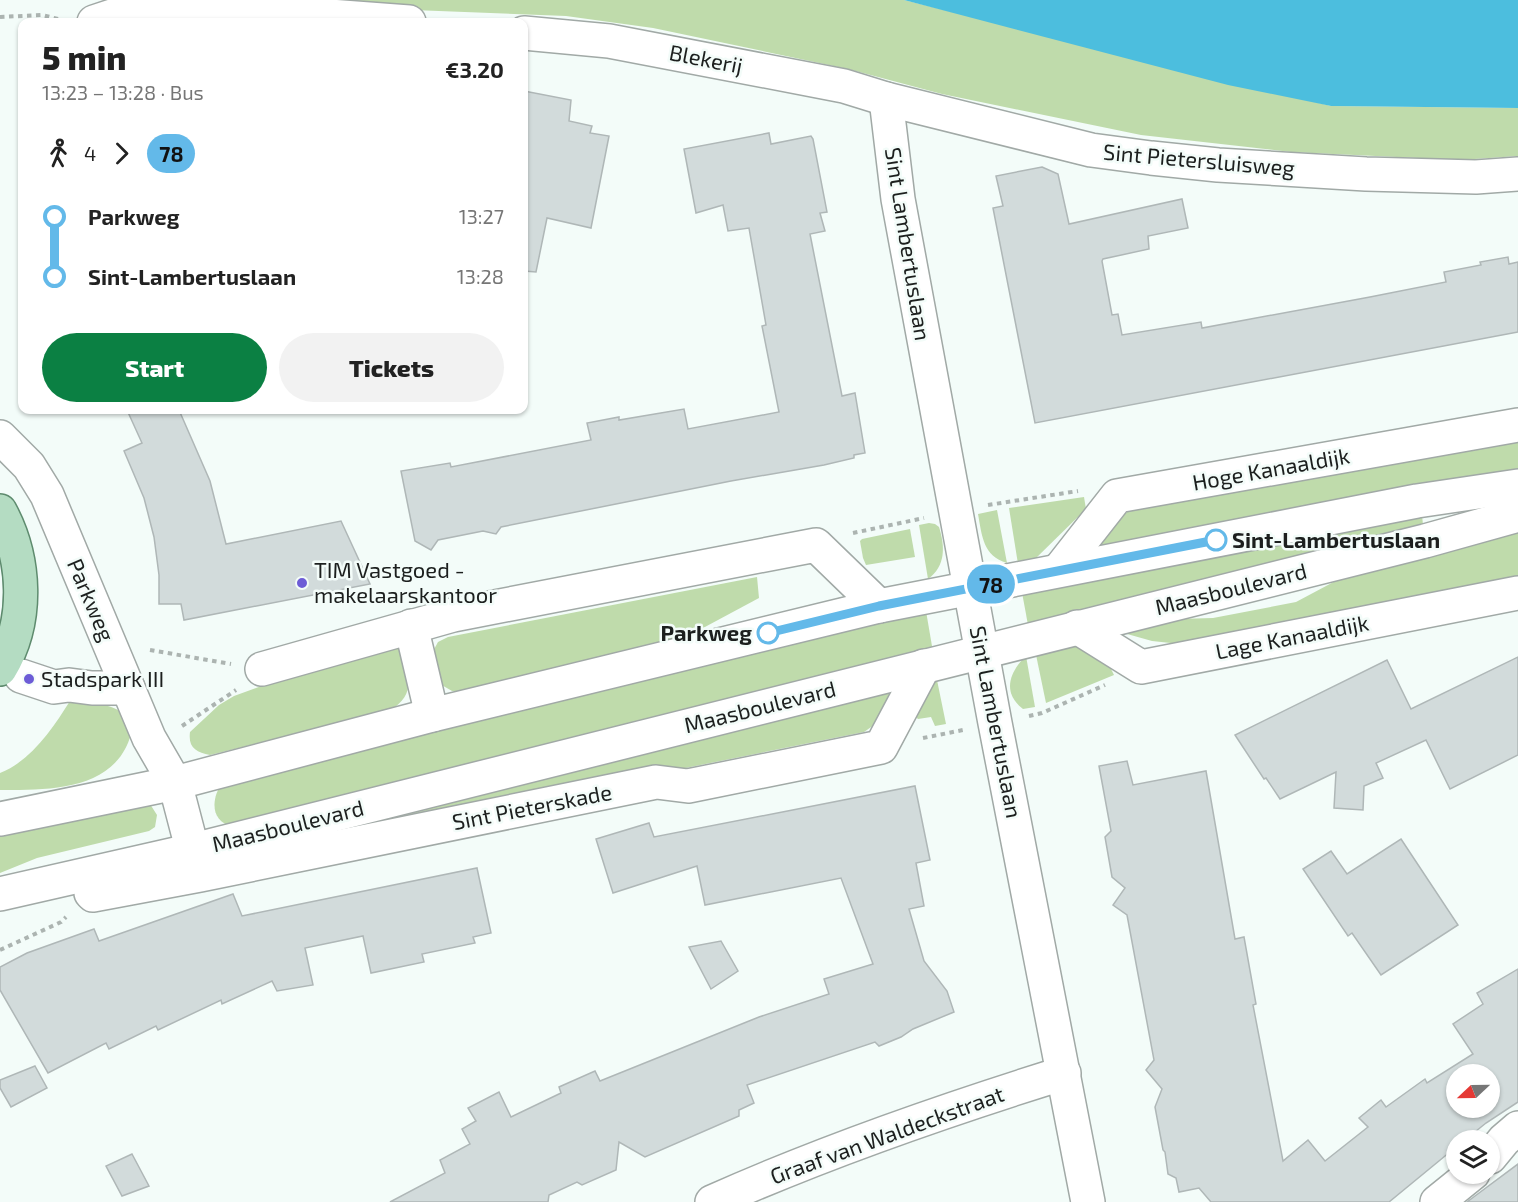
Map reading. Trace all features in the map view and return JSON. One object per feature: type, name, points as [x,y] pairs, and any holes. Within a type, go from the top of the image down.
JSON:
[{"type":"main road","points":[[0,511],[14,543],[20,574],[20,610],[15,663]]},
{"type":"street","points":[[91,18],[136,8],[171,4],[356,18]]},
{"type":"street","name":"Blekerij","points":[[528,33],[609,41],[844,86],[886,99]]},
{"type":"street","name":"Sint Pietersluisweg","points":[[886,99],[1091,150],[1151,158],[1218,165],[1366,174],[1476,177],[1518,174]]},
{"type":"street","name":"Sint Lambertuslaan","points":[[886,99],[898,200],[1088,1202]]},
{"type":"street","name":"Hoge Kanaaldijk","points":[[1059,570],[1117,496],[1518,425]]},
{"type":"street","name":"Parkweg","points":[[0,437],[29,466],[46,495],[148,738],[175,783],[196,862]]},
{"type":"street","name":"Maasboulevard","points":[[0,819],[175,783],[432,715],[879,606],[1417,501],[1518,486]]},
{"type":"street","name":"Maasboulevard","points":[[0,894],[80,887],[196,862],[924,666],[1413,544],[1518,515]]},
{"type":"street","points":[[250,667],[453,615],[816,545],[879,606]]},
{"type":"street","name":"Lage Kanaaldijk","points":[[1077,627],[1140,667],[1518,593]]},
{"type":"street","points":[[411,626],[432,715]]},
{"type":"street","points":[[15,663],[54,687],[69,685],[92,688],[128,688]]},
{"type":"street","name":"Sint Pieterskade","points":[[196,862],[656,782],[688,786],[881,747],[924,666]]},
{"type":"street","name":"Graaf van Waldeckstraat","points":[[712,1202],[843,1148],[974,1102],[1064,1074]]},
{"type":"street","points":[[1500,1145],[1518,1128]]},
{"type":"street","points":[[1437,1202],[1459,1184]]},
{"type":"path","points":[[0,18],[42,15],[60,18]]},
{"type":"path","points":[[148,649],[250,667],[246,684],[176,729]]},
{"type":"path","points":[[1025,717],[1042,713],[1112,682]]},
{"type":"path","points":[[0,950],[61,922],[80,887]]},
{"type":"green space","points":[[264,0],[904,0],[1331,106],[1518,108],[1518,156],[1460,160],[1291,152],[1141,135],[942,94],[848,69],[653,28],[566,16],[387,9]]},
{"type":"green space","points":[[1518,438],[1518,472],[1098,548],[1130,508]]},
{"type":"green space","points":[[1084,497],[1086,509],[1033,561],[1018,564],[1009,508]]},
{"type":"green space","points":[[997,510],[1007,563],[999,560],[988,550],[981,530],[978,514]]},
{"type":"green space","points":[[1422,515],[1423,525],[1028,625],[1021,587]]},
{"type":"green space","points":[[929,523],[939,527],[943,548],[941,562],[928,579],[919,525]]},
{"type":"green space","points":[[1518,528],[1518,583],[1180,644],[1152,641],[1120,632],[1141,620],[1213,618],[1296,602],[1358,569]]},
{"type":"green space","points":[[910,529],[915,557],[866,565],[860,541],[862,539]]},
{"type":"green space","points":[[757,577],[759,598],[690,635],[463,692],[452,691],[440,684],[432,653],[438,642],[448,637]]},
{"type":"green space","points":[[926,611],[933,652],[233,827],[220,820],[215,809],[216,796],[222,783]]},
{"type":"green space","points":[[399,643],[408,672],[408,689],[399,704],[389,711],[210,755],[197,751],[190,742],[190,732],[219,705],[234,696],[283,678]]},
{"type":"green space","points":[[1074,645],[1108,663],[1114,675],[1046,703],[1035,650]]},
{"type":"green space","points":[[1026,656],[1035,707],[1023,709],[1012,696],[1010,683],[1015,669]]},
{"type":"green space","points":[[937,680],[946,724],[935,726],[931,717],[918,719],[915,716],[930,684]]},
{"type":"green space","points":[[895,689],[877,723],[864,732],[259,854],[256,844]]},
{"type":"green space","points":[[70,701],[113,707],[133,725],[126,747],[115,763],[100,775],[62,787],[0,790],[0,773],[22,760],[40,743]]},
{"type":"green space","points":[[150,804],[157,815],[155,827],[149,831],[37,858],[0,873],[0,835]]},
{"type":"water","points":[[904,0],[1518,0],[1518,108],[1331,106],[1228,85]]},
{"type":"building","points":[[528,92],[571,100],[569,121],[592,126],[590,133],[609,136],[591,228],[547,218],[536,272],[528,271]]},
{"type":"building","points":[[769,133],[771,144],[811,136],[813,139],[827,212],[820,213],[825,231],[810,234],[842,396],[855,393],[865,453],[824,465],[731,481],[501,527],[496,534],[483,531],[438,540],[431,550],[415,541],[401,471],[450,463],[451,467],[591,440],[587,423],[619,417],[619,420],[684,409],[688,429],[779,412],[762,326],[766,325],[749,228],[728,231],[723,205],[696,213],[684,149]]},
{"type":"building","points":[[1042,167],[1058,174],[1069,224],[1182,199],[1188,228],[1148,236],[1149,249],[1102,261],[1112,315],[1118,314],[1122,335],[1201,322],[1202,328],[1446,282],[1444,272],[1508,257],[1509,264],[1518,262],[1518,332],[1035,423],[993,208],[1003,206],[996,176]]},
{"type":"building","points":[[129,414],[181,414],[210,481],[226,544],[341,521],[370,584],[184,620],[181,604],[159,604],[159,575],[154,537],[144,498],[124,451],[142,443]]},
{"type":"building","points":[[1518,657],[1518,755],[1450,789],[1426,740],[1376,763],[1383,778],[1364,786],[1363,810],[1334,808],[1336,772],[1280,799],[1235,735],[1387,660],[1411,709]]},
{"type":"building","points":[[1127,761],[1133,785],[1206,771],[1235,939],[1244,937],[1256,1004],[1253,1005],[1283,1161],[1308,1140],[1325,1161],[1368,1127],[1359,1118],[1381,1100],[1386,1107],[1425,1079],[1427,1083],[1446,1071],[1446,1118],[1494,1118],[1477,1130],[1446,1130],[1446,1155],[1389,1202],[1211,1202],[1199,1188],[1179,1192],[1176,1178],[1168,1174],[1155,1107],[1162,1089],[1146,1070],[1154,1060],[1127,915],[1113,905],[1125,888],[1112,877],[1105,837],[1111,831],[1099,766]]},
{"type":"building","points":[[915,786],[930,860],[916,863],[924,906],[909,909],[924,961],[947,991],[954,1012],[879,1046],[875,1042],[747,1085],[754,1103],[739,1110],[739,1116],[645,1157],[619,1142],[616,1170],[582,1185],[577,1182],[549,1195],[548,1202],[390,1202],[445,1173],[440,1160],[470,1144],[462,1129],[476,1121],[468,1108],[499,1092],[511,1117],[561,1093],[559,1087],[595,1071],[600,1081],[759,1017],[829,994],[824,979],[873,964],[841,878],[705,905],[697,866],[613,893],[596,839],[649,823],[654,837]]},
{"type":"building","points":[[1401,839],[1458,925],[1381,975],[1352,933],[1348,936],[1303,869],[1331,851],[1347,874]]},
{"type":"building","points":[[477,868],[491,933],[473,937],[475,943],[422,954],[424,962],[371,973],[363,936],[305,948],[313,985],[277,991],[272,981],[222,1004],[221,1000],[158,1030],[156,1026],[109,1049],[106,1043],[48,1073],[0,990],[0,967],[27,953],[94,929],[99,941],[233,894],[242,916]]},
{"type":"building","points":[[721,941],[738,971],[711,989],[689,947]]},
{"type":"building","points":[[1518,969],[1518,1102],[1500,1114],[1500,1064],[1457,1064],[1473,1054],[1453,1024],[1483,1004],[1477,993]]},
{"type":"building","points":[[35,1066],[47,1088],[11,1107],[0,1088],[0,1080]]},
{"type":"building","points":[[132,1154],[149,1186],[122,1196],[106,1166]]},
{"type":"building","points":[[1518,1164],[1518,1202],[1467,1202],[1491,1184],[1500,1184],[1500,1177]]},
{"type":"bus line","name":"78","points":[[768,633],[879,606],[1216,540]]},
{"type":"place","name":"Sint-Lambertuslaan","points":[[1216,540]]},
{"type":"place","name":"TIM Vastgoed - makelaarskantoor","points":[[302,583]]},
{"type":"place","name":"Parkweg","points":[[768,633]]},
{"type":"place","name":"Stadspark III","points":[[29,679]]}]
